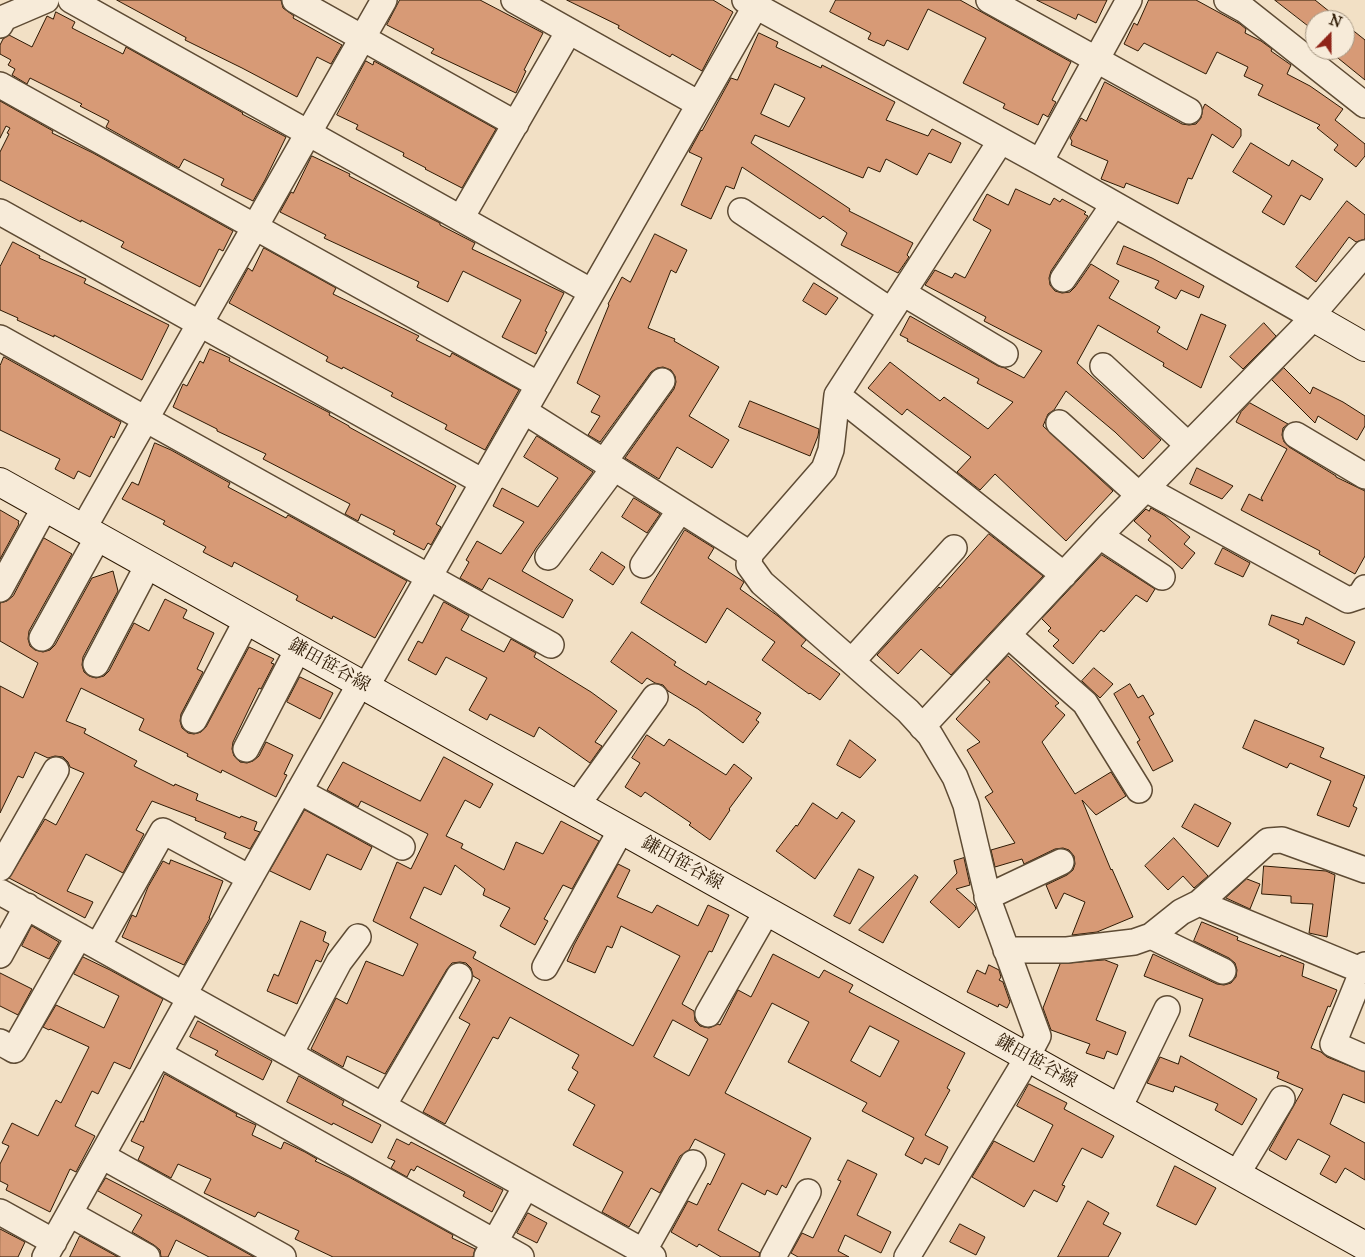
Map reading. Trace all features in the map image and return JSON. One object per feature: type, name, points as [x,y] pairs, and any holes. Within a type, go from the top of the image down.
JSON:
[{"type":"street","points":[[0,25],[4,18],[46,0]]},
{"type":"street","points":[[71,0],[592,292]]},
{"type":"street","points":[[295,0],[516,124]]},
{"type":"street","points":[[42,638],[146,418],[384,0]]},
{"type":"street","points":[[514,0],[700,104]]},
{"type":"street","points":[[989,0],[1189,111]]},
{"type":"street","points":[[1040,162],[1129,0]]},
{"type":"street","points":[[1227,0],[1245,10],[1365,105]]},
{"type":"street","points":[[0,1212],[50,1249],[159,1054],[187,996],[250,878],[299,792],[429,576],[539,385],[700,104],[753,2],[1000,142],[1040,162],[1365,347]]},
{"type":"street","points":[[461,218],[568,31]]},
{"type":"street","points":[[0,85],[539,385]]},
{"type":"street","points":[[907,1257],[1028,1058],[1038,1036],[987,897],[966,805],[954,777],[930,735],[908,710],[762,583],[749,565],[750,554],[824,469],[831,450],[836,395],[1000,142]]},
{"type":"street","points":[[1063,279],[1114,204]]},
{"type":"street","points":[[741,211],[897,302],[1005,354]]},
{"type":"street","points":[[0,212],[199,325],[483,482]]},
{"type":"street","points":[[922,727],[1100,536],[1312,317],[1365,253]]},
{"type":"street","points":[[0,338],[551,645]]},
{"type":"street","points":[[1103,366],[1188,445]]},
{"type":"street","points":[[548,558],[662,380]]},
{"type":"street","points":[[836,395],[1064,575]]},
{"type":"street","points":[[524,411],[750,554]]},
{"type":"street","points":[[1059,424],[1143,492],[1348,600],[1360,596],[1365,588]]},
{"type":"street","points":[[1296,435],[1365,476]]},
{"type":"street","name":"鎌田笹谷線","points":[[0,482],[1365,1246]]},
{"type":"street","points":[[0,589],[45,507]]},
{"type":"street","points":[[644,565],[680,510]]},
{"type":"street","points":[[1100,536],[1162,577]]},
{"type":"street","points":[[852,661],[954,548]]},
{"type":"street","points":[[96,664],[148,565]]},
{"type":"street","points":[[194,720],[247,620]]},
{"type":"street","points":[[1008,635],[1085,703],[1139,790]]},
{"type":"street","points":[[246,749],[298,649]]},
{"type":"street","points":[[576,805],[655,698]]},
{"type":"street","points":[[0,868],[56,770]]},
{"type":"street","points":[[299,792],[402,847]]},
{"type":"street","points":[[545,967],[621,830]]},
{"type":"street","points":[[0,1042],[14,1050],[163,831],[250,878]]},
{"type":"street","points":[[1006,950],[1067,950],[1134,942],[1151,936],[1181,912],[1199,903],[1268,841],[1282,840],[1365,870]]},
{"type":"street","points":[[987,897],[1061,862]]},
{"type":"street","points":[[0,892],[648,1254],[693,1163]]},
{"type":"street","points":[[1199,903],[1364,968],[1333,1044],[1365,1058]]},
{"type":"street","points":[[0,955],[27,906]]},
{"type":"street","points":[[708,1014],[767,911]]},
{"type":"street","points":[[1151,936],[1223,971]]},
{"type":"street","points":[[290,1054],[339,962],[358,937]]},
{"type":"street","points":[[383,1106],[459,976]]},
{"type":"street","points":[[1119,1108],[1167,1009]]},
{"type":"street","points":[[159,1054],[490,1250],[520,1257]]},
{"type":"street","points":[[1238,1174],[1282,1099]]},
{"type":"street","points":[[102,1156],[283,1257]]},
{"type":"street","points":[[490,1250],[526,1186]]},
{"type":"street","points":[[773,1257],[808,1192]]},
{"type":"street","points":[[70,1214],[147,1257]]},
{"type":"building","points":[[117,0],[281,0],[283,8],[294,16],[293,18],[342,45],[331,64],[317,57],[297,97],[185,40],[186,38]]},
{"type":"building","points":[[400,0],[480,0],[543,33],[524,70],[526,71],[516,93],[431,53],[434,49],[387,25]]},
{"type":"building","points":[[567,0],[713,0],[733,12],[702,71],[672,54],[670,57],[618,28],[619,26]]},
{"type":"building","points":[[836,0],[960,0],[1071,62],[1052,100],[1056,102],[1048,117],[1043,114],[1038,125],[1003,108],[1005,104],[963,83],[986,38],[928,9],[908,50],[887,40],[884,46],[868,39],[871,33],[830,12]]},
{"type":"building","points":[[1037,0],[1107,0],[1096,23],[1078,14],[1076,19]]},
{"type":"building","points":[[1149,0],[1196,0],[1240,24],[1246,29],[1245,33],[1261,41],[1272,49],[1271,51],[1291,65],[1287,74],[1310,86],[1343,109],[1335,120],[1365,144],[1365,156],[1356,167],[1334,150],[1338,145],[1317,128],[1320,125],[1258,95],[1263,85],[1244,76],[1248,67],[1217,52],[1206,74],[1144,43],[1138,51],[1124,44],[1134,23],[1137,25]]},
{"type":"building","points":[[1275,0],[1315,0],[1328,10],[1305,10],[1305,23]]},
{"type":"building","points":[[56,12],[75,22],[72,28],[123,54],[126,47],[242,114],[286,137],[253,201],[221,185],[224,179],[184,159],[179,168],[106,127],[109,121],[80,106],[82,104],[30,78],[27,84],[12,75],[15,69],[8,65],[11,60],[0,54],[0,45],[3,39],[9,35],[32,47],[47,16],[53,19]]},
{"type":"building","points":[[1355,32],[1365,40],[1365,80],[1340,60],[1355,60]]},
{"type":"building","points":[[759,33],[778,42],[776,47],[821,68],[822,65],[895,102],[886,120],[928,136],[932,129],[961,143],[951,163],[929,153],[917,175],[886,159],[880,172],[868,167],[863,178],[755,135],[751,143],[850,209],[849,211],[913,243],[907,255],[909,257],[898,273],[841,245],[847,233],[823,216],[820,219],[742,167],[734,189],[726,186],[711,219],[681,205],[702,158],[689,152],[731,78],[737,80]],"holes":[[[775,84],[805,98],[789,127],[761,114]]]},
{"type":"building","points":[[366,61],[373,65],[374,61],[496,129],[462,188],[403,156],[404,153],[356,129],[358,125],[337,115]]},
{"type":"building","points":[[1105,82],[1182,124],[1196,124],[1201,118],[1205,104],[1241,129],[1241,136],[1233,148],[1212,134],[1192,179],[1188,178],[1178,204],[1126,183],[1124,188],[1101,179],[1108,161],[1071,145],[1072,141],[1070,138],[1081,118],[1086,121]]},
{"type":"building","points":[[0,101],[53,131],[52,133],[93,153],[233,231],[223,251],[219,249],[200,287],[121,247],[124,242],[0,180],[0,152],[10,128],[6,126],[0,138]]},
{"type":"building","points":[[1251,143],[1289,166],[1292,160],[1323,179],[1310,200],[1301,195],[1284,225],[1262,212],[1272,196],[1233,172]]},
{"type":"building","points":[[312,156],[350,174],[349,176],[475,243],[472,249],[564,293],[536,354],[502,337],[521,300],[463,271],[448,302],[417,287],[419,282],[324,238],[326,235],[280,212],[291,192],[293,193]]},
{"type":"building","points":[[1016,189],[1050,205],[1054,198],[1060,202],[1062,199],[1086,212],[1084,214],[1088,216],[1051,271],[1050,285],[1055,291],[1062,293],[1070,292],[1091,264],[1119,281],[1109,298],[1160,327],[1157,332],[1187,350],[1201,314],[1226,325],[1201,388],[1163,366],[1164,363],[1098,325],[1077,363],[1161,440],[1143,459],[1115,432],[1066,391],[1054,410],[1048,414],[1043,426],[1113,491],[1066,541],[995,474],[980,490],[957,472],[971,457],[907,409],[902,415],[868,388],[890,362],[940,401],[944,397],[988,429],[1013,402],[977,383],[979,379],[907,341],[908,339],[900,335],[910,316],[998,366],[1024,378],[1042,351],[984,321],[986,317],[925,285],[935,270],[952,278],[955,273],[965,278],[991,230],[973,220],[987,194],[1008,205]]},
{"type":"building","points":[[1347,201],[1365,215],[1365,239],[1356,242],[1349,237],[1316,282],[1296,267]]},
{"type":"building","points":[[655,234],[687,250],[676,273],[671,270],[648,328],[675,339],[674,341],[719,367],[689,416],[729,440],[712,468],[677,447],[659,479],[625,458],[674,389],[676,382],[671,370],[663,367],[651,372],[600,442],[588,435],[600,416],[591,412],[600,396],[577,383],[608,304],[622,277],[630,282]]},
{"type":"building","points":[[13,242],[40,256],[39,258],[86,279],[84,283],[169,325],[142,380],[0,310],[0,267]]},
{"type":"building","points":[[1124,246],[1152,258],[1204,286],[1199,298],[1181,290],[1176,299],[1155,288],[1159,281],[1117,264]]},
{"type":"building","points":[[264,248],[336,288],[333,294],[419,336],[416,340],[450,357],[452,353],[519,390],[485,450],[445,429],[447,425],[391,396],[393,393],[343,367],[342,369],[326,361],[328,357],[229,303],[248,268],[252,271]]},
{"type":"building","points":[[814,283],[838,298],[826,315],[803,301]]},
{"type":"building","points":[[1264,323],[1276,336],[1243,369],[1230,357]]},
{"type":"building","points":[[210,349],[230,358],[229,361],[330,413],[329,415],[349,427],[456,486],[436,524],[441,527],[431,545],[428,543],[424,550],[393,534],[395,531],[361,514],[358,521],[345,514],[350,504],[263,459],[266,454],[217,431],[217,429],[173,407],[183,384],[187,386],[200,361],[203,363]]},
{"type":"building","points":[[4,357],[121,422],[114,438],[111,436],[90,477],[78,471],[74,479],[55,469],[60,459],[0,430],[0,366]]},
{"type":"building","points":[[1284,368],[1310,394],[1313,387],[1343,402],[1365,416],[1365,426],[1357,440],[1318,416],[1315,423],[1272,380]]},
{"type":"building","points":[[750,401],[819,429],[810,456],[739,427]]},
{"type":"building","points":[[1250,403],[1288,424],[1283,428],[1282,435],[1284,442],[1289,447],[1336,477],[1365,491],[1365,556],[1355,574],[1319,554],[1320,551],[1241,510],[1249,494],[1263,501],[1261,498],[1287,449],[1236,422],[1241,412]]},
{"type":"building","points":[[537,436],[593,472],[536,548],[522,571],[573,600],[563,618],[489,578],[482,590],[460,578],[469,562],[466,560],[477,541],[501,554],[524,522],[493,506],[502,488],[538,507],[558,478],[524,457]]},
{"type":"building","points":[[155,443],[230,483],[228,487],[286,518],[288,515],[407,581],[375,638],[333,616],[332,619],[296,600],[298,596],[234,562],[232,567],[203,552],[206,547],[163,524],[165,521],[122,499],[132,482],[138,485]]},
{"type":"building","points":[[1197,468],[1233,486],[1222,499],[1190,484]]},
{"type":"building","points":[[634,498],[660,514],[647,533],[622,517]]},
{"type":"building","points":[[1151,508],[1165,516],[1190,537],[1184,544],[1195,553],[1182,569],[1148,540],[1151,536],[1134,521],[1146,509],[1149,511]]},
{"type":"building","points":[[0,510],[19,521],[19,524],[0,559]]},
{"type":"building","points":[[685,530],[714,548],[708,558],[744,582],[740,589],[778,616],[806,640],[801,646],[840,674],[820,700],[762,660],[775,642],[727,608],[706,643],[641,603]]},
{"type":"building","points":[[989,534],[1043,576],[951,675],[921,649],[898,674],[877,655]]},
{"type":"building","points":[[44,538],[72,554],[29,631],[28,639],[30,646],[35,650],[43,652],[50,650],[55,645],[92,578],[113,571],[118,591],[83,657],[82,665],[84,672],[96,678],[104,676],[109,671],[134,623],[149,631],[165,599],[187,610],[183,618],[214,633],[197,669],[203,672],[181,714],[182,728],[188,733],[194,734],[201,732],[206,727],[249,647],[274,659],[271,663],[274,664],[261,689],[259,688],[233,742],[234,756],[240,762],[247,763],[253,761],[259,756],[266,742],[293,755],[284,774],[287,775],[276,797],[222,770],[221,773],[187,756],[188,754],[139,730],[144,719],[81,688],[66,721],[86,729],[84,733],[137,761],[134,766],[174,786],[175,784],[198,794],[196,800],[240,818],[241,816],[257,822],[254,830],[260,832],[250,849],[224,838],[226,833],[195,820],[196,818],[152,801],[136,830],[144,834],[123,873],[86,854],[67,891],[93,902],[85,918],[9,878],[45,819],[56,825],[84,773],[70,767],[63,757],[55,756],[48,758],[35,752],[23,778],[18,776],[0,813],[0,686],[23,698],[38,663],[0,641],[0,603],[7,601],[13,596]]},
{"type":"building","points":[[1223,548],[1250,563],[1243,577],[1215,564]]},
{"type":"building","points":[[602,552],[625,567],[613,585],[590,570]]},
{"type":"building","points":[[1102,555],[1155,589],[1147,602],[1136,595],[1104,632],[1101,630],[1073,664],[1053,646],[1059,640],[1048,631],[1051,628],[1042,619]]},
{"type":"building","points":[[444,602],[469,616],[461,630],[504,652],[511,639],[536,653],[534,657],[591,692],[617,711],[595,742],[602,746],[590,763],[539,727],[534,737],[490,714],[487,720],[469,710],[487,678],[446,657],[436,675],[408,660],[418,641],[422,643]]},
{"type":"building","points":[[1272,615],[1303,625],[1306,617],[1355,642],[1344,665],[1297,643],[1299,640],[1269,625]]},
{"type":"building","points":[[632,632],[676,662],[674,665],[706,685],[708,681],[761,713],[756,720],[759,722],[743,743],[698,709],[668,691],[663,685],[647,678],[642,684],[611,662]]},
{"type":"building","points":[[1008,656],[1059,703],[1055,706],[1065,715],[1042,742],[1075,794],[1111,772],[1126,796],[1096,815],[1082,800],[1133,917],[1097,932],[1072,935],[1085,902],[1064,893],[1056,909],[1046,885],[1073,870],[1075,864],[1074,856],[1069,850],[1063,848],[1055,849],[1024,864],[1022,859],[995,867],[991,850],[1015,843],[985,797],[993,792],[967,750],[980,742],[956,719],[990,682],[986,679]]},
{"type":"building","points":[[1094,668],[1113,684],[1100,698],[1082,681]]},
{"type":"building","points":[[300,677],[333,693],[320,719],[287,702]]},
{"type":"building","points":[[1130,684],[1138,698],[1143,695],[1154,714],[1149,717],[1173,761],[1153,771],[1137,742],[1140,740],[1114,694]]},
{"type":"building","points":[[1255,720],[1324,748],[1320,757],[1365,776],[1353,806],[1357,808],[1349,827],[1317,815],[1331,781],[1290,763],[1287,768],[1243,748]]},
{"type":"building","points":[[647,735],[664,746],[669,739],[726,775],[734,764],[752,778],[729,809],[710,840],[689,825],[691,823],[645,792],[641,797],[625,787],[640,763],[632,758]]},
{"type":"building","points":[[850,740],[876,760],[860,778],[837,765]]},
{"type":"building","points":[[444,757],[493,784],[480,808],[465,800],[446,836],[463,844],[461,848],[504,870],[516,842],[543,854],[561,821],[599,841],[572,889],[563,885],[544,919],[548,921],[535,945],[500,926],[510,908],[483,895],[485,889],[455,865],[441,895],[424,887],[410,918],[476,952],[473,958],[633,1046],[680,956],[621,926],[612,948],[607,946],[595,973],[567,961],[618,864],[630,870],[617,897],[652,913],[657,905],[698,926],[708,905],[729,915],[712,952],[709,951],[682,1004],[694,1011],[695,1021],[700,1026],[709,1028],[720,1025],[738,990],[751,997],[773,954],[819,978],[824,970],[853,985],[849,992],[965,1053],[947,1088],[950,1090],[925,1135],[948,1147],[939,1165],[925,1158],[922,1164],[905,1155],[914,1138],[862,1111],[867,1103],[788,1062],[809,1022],[772,1003],[725,1093],[811,1138],[786,1188],[782,1185],[777,1195],[767,1190],[765,1195],[742,1183],[718,1230],[760,1253],[759,1257],[721,1257],[699,1244],[697,1247],[671,1232],[688,1201],[697,1205],[708,1183],[710,1185],[725,1154],[695,1139],[689,1150],[680,1156],[660,1193],[651,1188],[629,1227],[602,1212],[623,1172],[573,1145],[595,1105],[568,1090],[578,1072],[572,1068],[579,1055],[510,1017],[498,1039],[493,1037],[445,1124],[423,1112],[470,1024],[459,1018],[480,980],[473,976],[471,968],[466,963],[452,963],[447,969],[385,1074],[347,1056],[343,1067],[311,1049],[336,998],[347,1004],[366,961],[403,976],[418,944],[373,921],[397,862],[411,869],[428,834],[361,801],[358,807],[327,790],[343,762],[420,801]],"holes":[[[673,1020],[708,1039],[689,1076],[654,1057]],[[870,1026],[899,1041],[880,1077],[851,1061]]]},
{"type":"building","points":[[813,803],[837,819],[842,812],[855,821],[815,879],[776,851]]},
{"type":"building","points":[[1195,804],[1231,823],[1218,847],[1182,827]]},
{"type":"building","points":[[305,810],[372,847],[361,870],[327,854],[310,890],[270,871]]},
{"type":"building","points":[[1174,838],[1208,876],[1194,888],[1183,876],[1168,890],[1145,866]]},
{"type":"building","points":[[964,858],[970,885],[956,889],[976,909],[959,928],[930,902],[957,873],[954,861]]},
{"type":"building","points":[[171,860],[223,881],[210,918],[184,965],[122,937],[132,915],[136,917],[148,887],[163,861],[169,864]]},
{"type":"building","points":[[1264,866],[1326,871],[1335,875],[1327,937],[1309,933],[1313,904],[1291,903],[1291,896],[1262,894]]},
{"type":"building","points":[[859,869],[874,877],[850,924],[834,916]]},
{"type":"building","points":[[915,875],[918,877],[883,943],[859,930]]},
{"type":"building","points":[[1247,879],[1260,884],[1250,909],[1226,898]]},
{"type":"building","points":[[301,921],[326,932],[323,941],[329,944],[321,962],[316,960],[297,1004],[267,991],[274,974],[278,976]]},
{"type":"building","points":[[1202,922],[1238,937],[1237,940],[1280,957],[1281,955],[1304,964],[1302,976],[1337,990],[1330,1007],[1328,1006],[1311,1048],[1327,1057],[1365,1072],[1365,1103],[1343,1094],[1330,1124],[1365,1143],[1365,1180],[1345,1168],[1336,1183],[1320,1174],[1330,1156],[1298,1139],[1286,1160],[1269,1150],[1303,1089],[1277,1078],[1279,1072],[1189,1036],[1203,999],[1144,976],[1153,954],[1217,984],[1231,983],[1236,977],[1235,963],[1229,958],[1194,941]]},
{"type":"building","points":[[32,926],[59,942],[49,959],[22,946]]},
{"type":"building","points":[[83,957],[163,999],[130,1069],[114,1062],[98,1094],[92,1091],[75,1126],[95,1136],[76,1172],[70,1169],[50,1212],[6,1190],[8,1185],[0,1181],[0,1164],[9,1146],[2,1143],[12,1123],[38,1136],[56,1100],[61,1103],[89,1047],[43,1027],[56,1005],[104,1028],[119,996],[74,974]]},
{"type":"building","points":[[1105,960],[1118,965],[1096,1020],[1126,1032],[1117,1055],[1107,1051],[1104,1059],[1086,1053],[1090,1044],[1051,1030],[1043,1008],[1060,964]]},
{"type":"building","points":[[989,965],[999,970],[1001,977],[999,980],[1003,982],[1010,1002],[1007,1008],[999,1004],[998,1007],[967,992],[977,970],[985,974]]},
{"type":"building","points":[[0,973],[32,989],[18,1015],[0,1006]]},
{"type":"building","points":[[198,1021],[272,1061],[263,1080],[215,1055],[218,1051],[190,1037]]},
{"type":"building","points":[[1181,1056],[1257,1099],[1242,1125],[1215,1110],[1218,1104],[1175,1086],[1173,1092],[1147,1083],[1160,1057],[1178,1064]]},
{"type":"building","points":[[165,1074],[237,1114],[236,1116],[256,1125],[252,1135],[281,1149],[284,1142],[305,1152],[317,1159],[315,1161],[349,1177],[453,1235],[452,1238],[475,1249],[473,1257],[333,1257],[295,1239],[299,1231],[258,1212],[255,1217],[204,1193],[211,1179],[178,1164],[171,1178],[138,1160],[144,1147],[131,1141],[141,1121],[143,1122]]},
{"type":"building","points":[[299,1076],[344,1101],[342,1105],[381,1125],[372,1143],[287,1102]]},
{"type":"building","points":[[1029,1084],[1067,1103],[1064,1109],[1114,1136],[1102,1158],[1082,1148],[1062,1185],[1065,1186],[1057,1202],[1034,1190],[1024,1207],[972,1177],[994,1141],[1034,1162],[1053,1125],[1017,1106]]},
{"type":"building","points":[[397,1139],[409,1145],[411,1142],[503,1190],[492,1212],[463,1196],[465,1192],[417,1166],[414,1171],[411,1169],[407,1177],[391,1168],[395,1161],[388,1158]]},
{"type":"building","points":[[848,1160],[877,1174],[857,1215],[891,1232],[881,1253],[845,1235],[838,1251],[849,1257],[798,1257],[791,1253],[802,1233],[813,1238],[841,1181],[838,1180]]},
{"type":"building","points":[[1175,1166],[1216,1188],[1196,1225],[1157,1206]]},
{"type":"building","points":[[106,1178],[254,1257],[209,1257],[176,1240],[168,1257],[161,1257],[160,1250],[132,1232],[142,1215],[98,1191]]},
{"type":"building","points":[[1088,1201],[1109,1213],[1103,1224],[1121,1233],[1108,1257],[1058,1257]]},
{"type":"building","points":[[528,1213],[547,1223],[537,1243],[517,1233]]},
{"type":"building","points":[[960,1224],[985,1237],[976,1255],[950,1242]]},
{"type":"building","points":[[0,1229],[25,1242],[18,1257],[0,1257]]},
{"type":"building","points":[[80,1236],[118,1257],[70,1257]]}]
